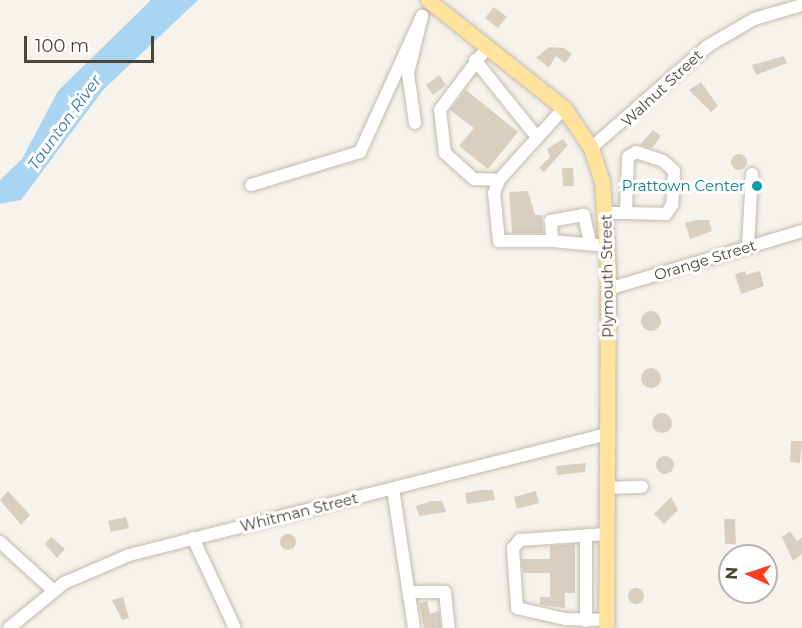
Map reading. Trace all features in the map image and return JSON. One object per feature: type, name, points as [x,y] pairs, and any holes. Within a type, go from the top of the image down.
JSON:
[{"type":"main road","name":"Plymouth Street","points":[[429,0],[564,108],[591,148],[606,213],[608,246],[606,624]]},
{"type":"street","points":[[251,184],[360,152],[429,0]]},
{"type":"street","name":"Walnut Street","points":[[591,148],[708,46],[754,19],[802,5]]},
{"type":"street","points":[[415,123],[408,73],[422,16]]},
{"type":"street","points":[[488,46],[442,101],[445,153],[474,179],[499,180]]},
{"type":"street","points":[[476,60],[537,137]]},
{"type":"street","points":[[564,108],[499,180],[494,193],[499,241],[590,242],[608,246]]},
{"type":"street","points":[[606,213],[666,214],[672,205],[674,171],[663,161],[636,152],[628,157],[626,213]]},
{"type":"street","points":[[748,246],[752,174]]},
{"type":"street","points":[[552,241],[553,218],[584,215],[590,242]]},
{"type":"street","name":"Orange Street","points":[[608,289],[802,231]]},
{"type":"street","name":"Whitman Street","points":[[9,628],[53,590],[102,564],[193,538],[607,434]]},
{"type":"street","points":[[607,488],[642,487]]},
{"type":"street","points":[[393,489],[414,628]]},
{"type":"street","points":[[606,624],[525,614],[513,602],[513,548],[520,540],[607,534]]},
{"type":"street","points":[[586,536],[586,621]]},
{"type":"street","points":[[193,538],[235,628]]},
{"type":"street","points":[[0,542],[53,590]]},
{"type":"street","points":[[410,592],[445,592],[449,628]]},
{"type":"water","name":"Taunton River","points":[[151,0],[198,0],[103,90],[21,200],[0,204],[0,180],[22,159],[58,91]]},
{"type":"building","points":[[494,7],[507,17],[498,28],[485,18]]},
{"type":"building","points":[[549,47],[564,48],[572,54],[565,63],[556,56],[549,67],[536,58]]},
{"type":"building","points":[[784,56],[787,63],[756,75],[752,65]]},
{"type":"building","points":[[439,75],[446,85],[433,95],[426,85]]},
{"type":"building","points":[[701,82],[718,106],[711,112],[689,90]]},
{"type":"building","points":[[466,90],[518,132],[488,169],[459,146],[474,128],[450,110]]},
{"type":"building","points":[[653,130],[661,136],[652,148],[640,145]]},
{"type":"building","points":[[563,139],[568,145],[544,172],[539,168],[550,157],[547,149]]},
{"type":"building","points":[[736,154],[742,154],[747,162],[745,168],[736,170],[731,165],[731,159]]},
{"type":"building","points":[[562,168],[573,168],[574,186],[563,186]]},
{"type":"building","points":[[528,191],[535,215],[542,215],[543,233],[512,233],[509,192]]},
{"type":"building","points":[[709,220],[712,231],[690,239],[685,223]]},
{"type":"building","points":[[745,271],[746,275],[760,271],[764,286],[741,294],[735,274]]},
{"type":"building","points":[[651,311],[658,314],[661,321],[658,328],[651,331],[644,328],[641,321],[644,314]]},
{"type":"building","points":[[651,368],[658,371],[661,378],[658,385],[651,388],[644,385],[641,378],[644,371]]},
{"type":"building","points":[[662,413],[669,416],[672,423],[669,430],[662,433],[655,430],[652,423],[655,416]]},
{"type":"building","points":[[791,441],[802,441],[800,463],[790,462]]},
{"type":"building","points":[[661,456],[669,456],[674,461],[672,472],[661,474],[656,469],[656,461]]},
{"type":"building","points":[[586,463],[585,472],[557,475],[556,466]]},
{"type":"building","points":[[493,490],[495,500],[467,504],[465,493]]},
{"type":"building","points":[[8,491],[30,515],[21,525],[0,500]]},
{"type":"building","points":[[536,491],[539,503],[517,509],[514,497]]},
{"type":"building","points":[[671,497],[678,510],[664,524],[654,514]]},
{"type":"building","points":[[432,501],[442,501],[446,512],[419,516],[416,506]]},
{"type":"building","points":[[126,517],[129,528],[111,532],[108,521]]},
{"type":"building","points":[[724,519],[735,519],[736,544],[725,544]]},
{"type":"building","points":[[790,531],[797,541],[802,538],[802,554],[793,561],[782,537]]},
{"type":"building","points":[[288,534],[296,542],[288,550],[280,542]]},
{"type":"building","points":[[51,537],[65,549],[57,558],[45,544]]},
{"type":"building","points":[[575,544],[575,593],[565,593],[565,608],[540,605],[540,597],[550,597],[550,573],[523,573],[522,559],[550,559],[550,546]]},
{"type":"building","points":[[636,588],[642,590],[644,596],[642,602],[636,604],[630,602],[628,596],[630,590]]},
{"type":"building","points":[[123,597],[129,618],[122,620],[112,600]]},
{"type":"building","points":[[427,601],[430,614],[439,611],[441,628],[424,628],[419,603]]},
{"type":"place","name":"Prattown Center","points":[[757,186]]}]
